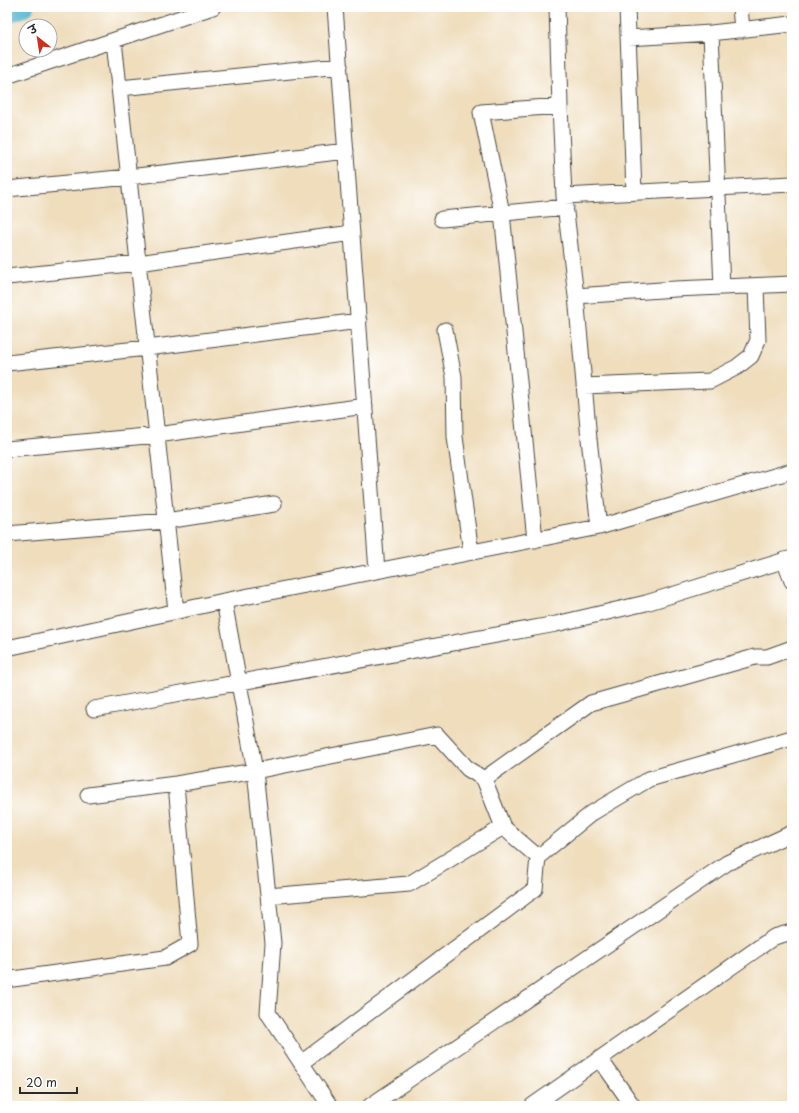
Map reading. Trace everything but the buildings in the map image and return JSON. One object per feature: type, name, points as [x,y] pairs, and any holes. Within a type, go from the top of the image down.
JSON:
[{"type":"street","points":[[7,76],[212,7]]},
{"type":"street","points":[[335,7],[377,571]]},
{"type":"street","points":[[557,7],[565,202],[599,527]]},
{"type":"street","points":[[628,7],[634,192]]},
{"type":"street","points":[[740,7],[742,30]]},
{"type":"street","points":[[628,38],[711,33],[792,24]]},
{"type":"street","points":[[711,33],[722,287]]},
{"type":"street","points":[[114,41],[176,612]]},
{"type":"street","points":[[120,88],[340,66]]},
{"type":"street","points":[[535,540],[502,213],[481,112],[560,106]]},
{"type":"street","points":[[7,189],[129,177],[346,151]]},
{"type":"street","points":[[442,219],[502,213],[634,192],[792,184]]},
{"type":"street","points":[[7,277],[138,263],[352,233]]},
{"type":"street","points":[[576,296],[675,289],[792,284]]},
{"type":"street","points":[[584,386],[710,381],[737,367],[751,356],[758,340],[756,286]]},
{"type":"street","points":[[7,363],[147,348],[359,321]]},
{"type":"street","points":[[445,330],[454,377],[455,437],[471,552]]},
{"type":"street","points":[[7,449],[157,436],[365,406]]},
{"type":"street","points":[[7,648],[224,601],[599,527],[792,471]]},
{"type":"street","points":[[7,534],[166,521],[274,504]]},
{"type":"street","points":[[94,709],[556,624],[646,603],[788,559],[792,581]]},
{"type":"street","points":[[224,601],[255,771],[274,943],[268,1014],[330,1106]]},
{"type":"street","points":[[484,779],[591,703],[755,657],[767,657],[792,648]]},
{"type":"street","points":[[88,795],[176,784],[255,771],[437,735],[468,769],[484,779],[503,827],[538,857]]},
{"type":"street","points":[[301,1063],[535,889],[538,857],[592,813],[649,779],[792,738]]},
{"type":"street","points":[[7,978],[12,979],[166,958],[190,944],[176,784]]},
{"type":"street","points":[[268,896],[409,884],[503,827]]},
{"type":"street","points":[[370,1106],[727,863],[792,833]]},
{"type":"street","points":[[532,1106],[774,936],[792,932]]},
{"type":"street","points":[[600,1059],[633,1106]]},
{"type":"waterway","points":[[7,13],[24,7]]}]
